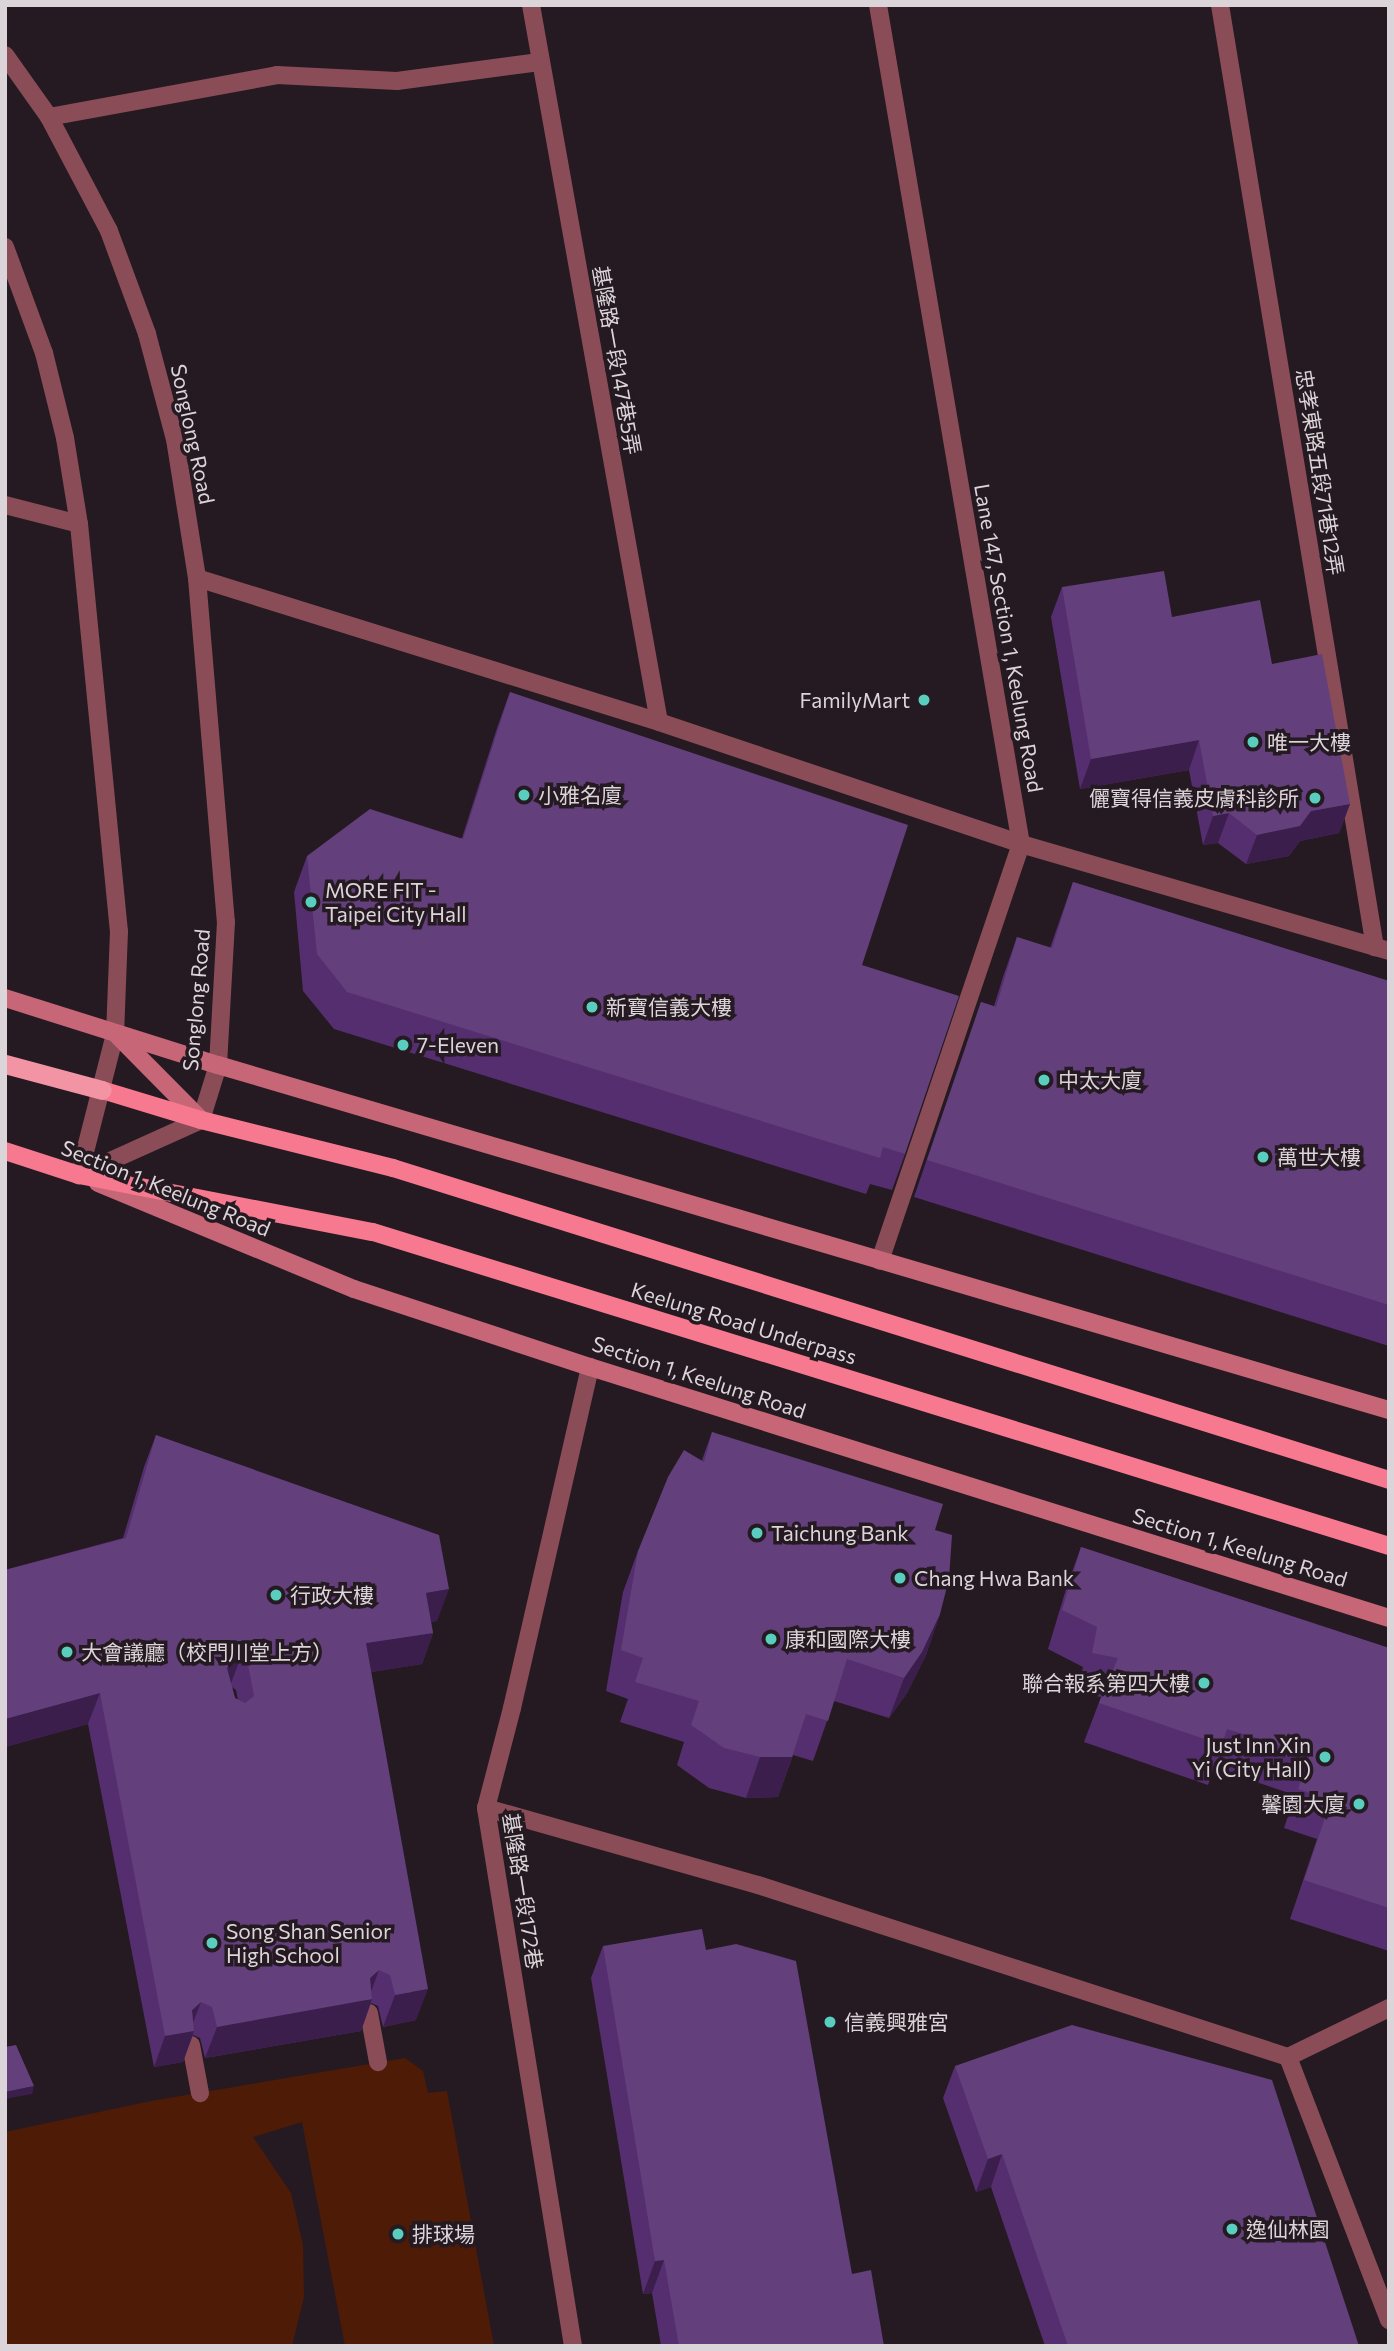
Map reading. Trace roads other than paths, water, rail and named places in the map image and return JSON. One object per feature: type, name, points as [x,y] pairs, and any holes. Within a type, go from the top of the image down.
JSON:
[{"type":"highway","points":[[5,1064],[102,1090]]},
{"type":"main road","points":[[5,998],[218,1065],[1389,1410]]},
{"type":"main road","points":[[116,1034],[201,1120]]},
{"type":"main road","name":"Keelung Road Underpass","points":[[102,1090],[201,1120],[393,1168],[1389,1480]]},
{"type":"main road","name":"Section 1, Keelung Road","points":[[5,1151],[79,1175],[354,1289],[590,1367],[1389,1618]]},
{"type":"main road","name":"Keelung Road Underpass","points":[[79,1175],[373,1232],[1389,1546]]},
{"type":"street","name":"基隆路一段147巷5弄","points":[[531,5],[659,722]]},
{"type":"street","name":"Lane 147, Section 1, Keelung Road","points":[[878,5],[1021,844],[880,1261]]},
{"type":"street","name":"忠孝東路五段71巷12弄","points":[[1220,5],[1382,949]]},
{"type":"street","name":"Songlong Road","points":[[5,55],[49,117],[109,232],[147,334],[175,439],[197,578],[226,922],[218,1065],[201,1120]]},
{"type":"street","points":[[49,117],[277,75],[397,81],[540,62]]},
{"type":"street","points":[[5,247],[44,353],[65,438],[79,524],[119,931],[116,1034],[79,1175]]},
{"type":"street","points":[[5,505],[79,524]]},
{"type":"street","points":[[197,578],[659,722],[1021,844],[1382,949]]},
{"type":"street","points":[[79,1175],[201,1120]]},
{"type":"street","name":"基隆路一段172巷","points":[[573,2346],[486,1808],[512,1708],[590,1367]]},
{"type":"street","points":[[486,1808],[758,1885],[1288,2057],[1389,2008]]},
{"type":"street","points":[[369,2013],[378,2062]]},
{"type":"street","points":[[191,2045],[200,2092]]},
{"type":"street","points":[[1288,2057],[1389,2320]]},
{"type":"place","name":"FamilyMart","points":[[924,700]]},
{"type":"place","name":"唯一大樓","points":[[1253,742]]},
{"type":"place","name":"小雅名廈","points":[[524,795]]},
{"type":"place","name":"儷寶得信義皮膚科診所","points":[[1315,798]]},
{"type":"place","name":"MORE FIT - Taipei City Hall","points":[[311,902]]},
{"type":"place","name":"新寶信義大樓","points":[[592,1007]]},
{"type":"place","name":"7-Eleven","points":[[403,1045]]},
{"type":"place","name":"中太大廈","points":[[1044,1080]]},
{"type":"place","name":"萬世大樓","points":[[1263,1157]]},
{"type":"place","name":"Taichung Bank","points":[[757,1533]]},
{"type":"place","name":"Chang Hwa Bank","points":[[900,1578]]},
{"type":"place","name":"行政大樓","points":[[276,1595]]},
{"type":"place","name":"康和國際大樓","points":[[771,1639]]},
{"type":"place","name":"大會議廳（校門川堂上方）","points":[[67,1652]]},
{"type":"place","name":"聯合報系第四大樓","points":[[1204,1683]]},
{"type":"place","name":"Just Inn Xin Yi (City Hall)","points":[[1325,1757]]},
{"type":"place","name":"馨園大廈","points":[[1359,1804]]},
{"type":"place","name":"Song Shan Senior High School","points":[[212,1943]]},
{"type":"place","name":"信義興雅宮","points":[[830,2022]]},
{"type":"place","name":"逸仙林園","points":[[1232,2229]]},
{"type":"place","name":"排球場","points":[[398,2234]]}]
